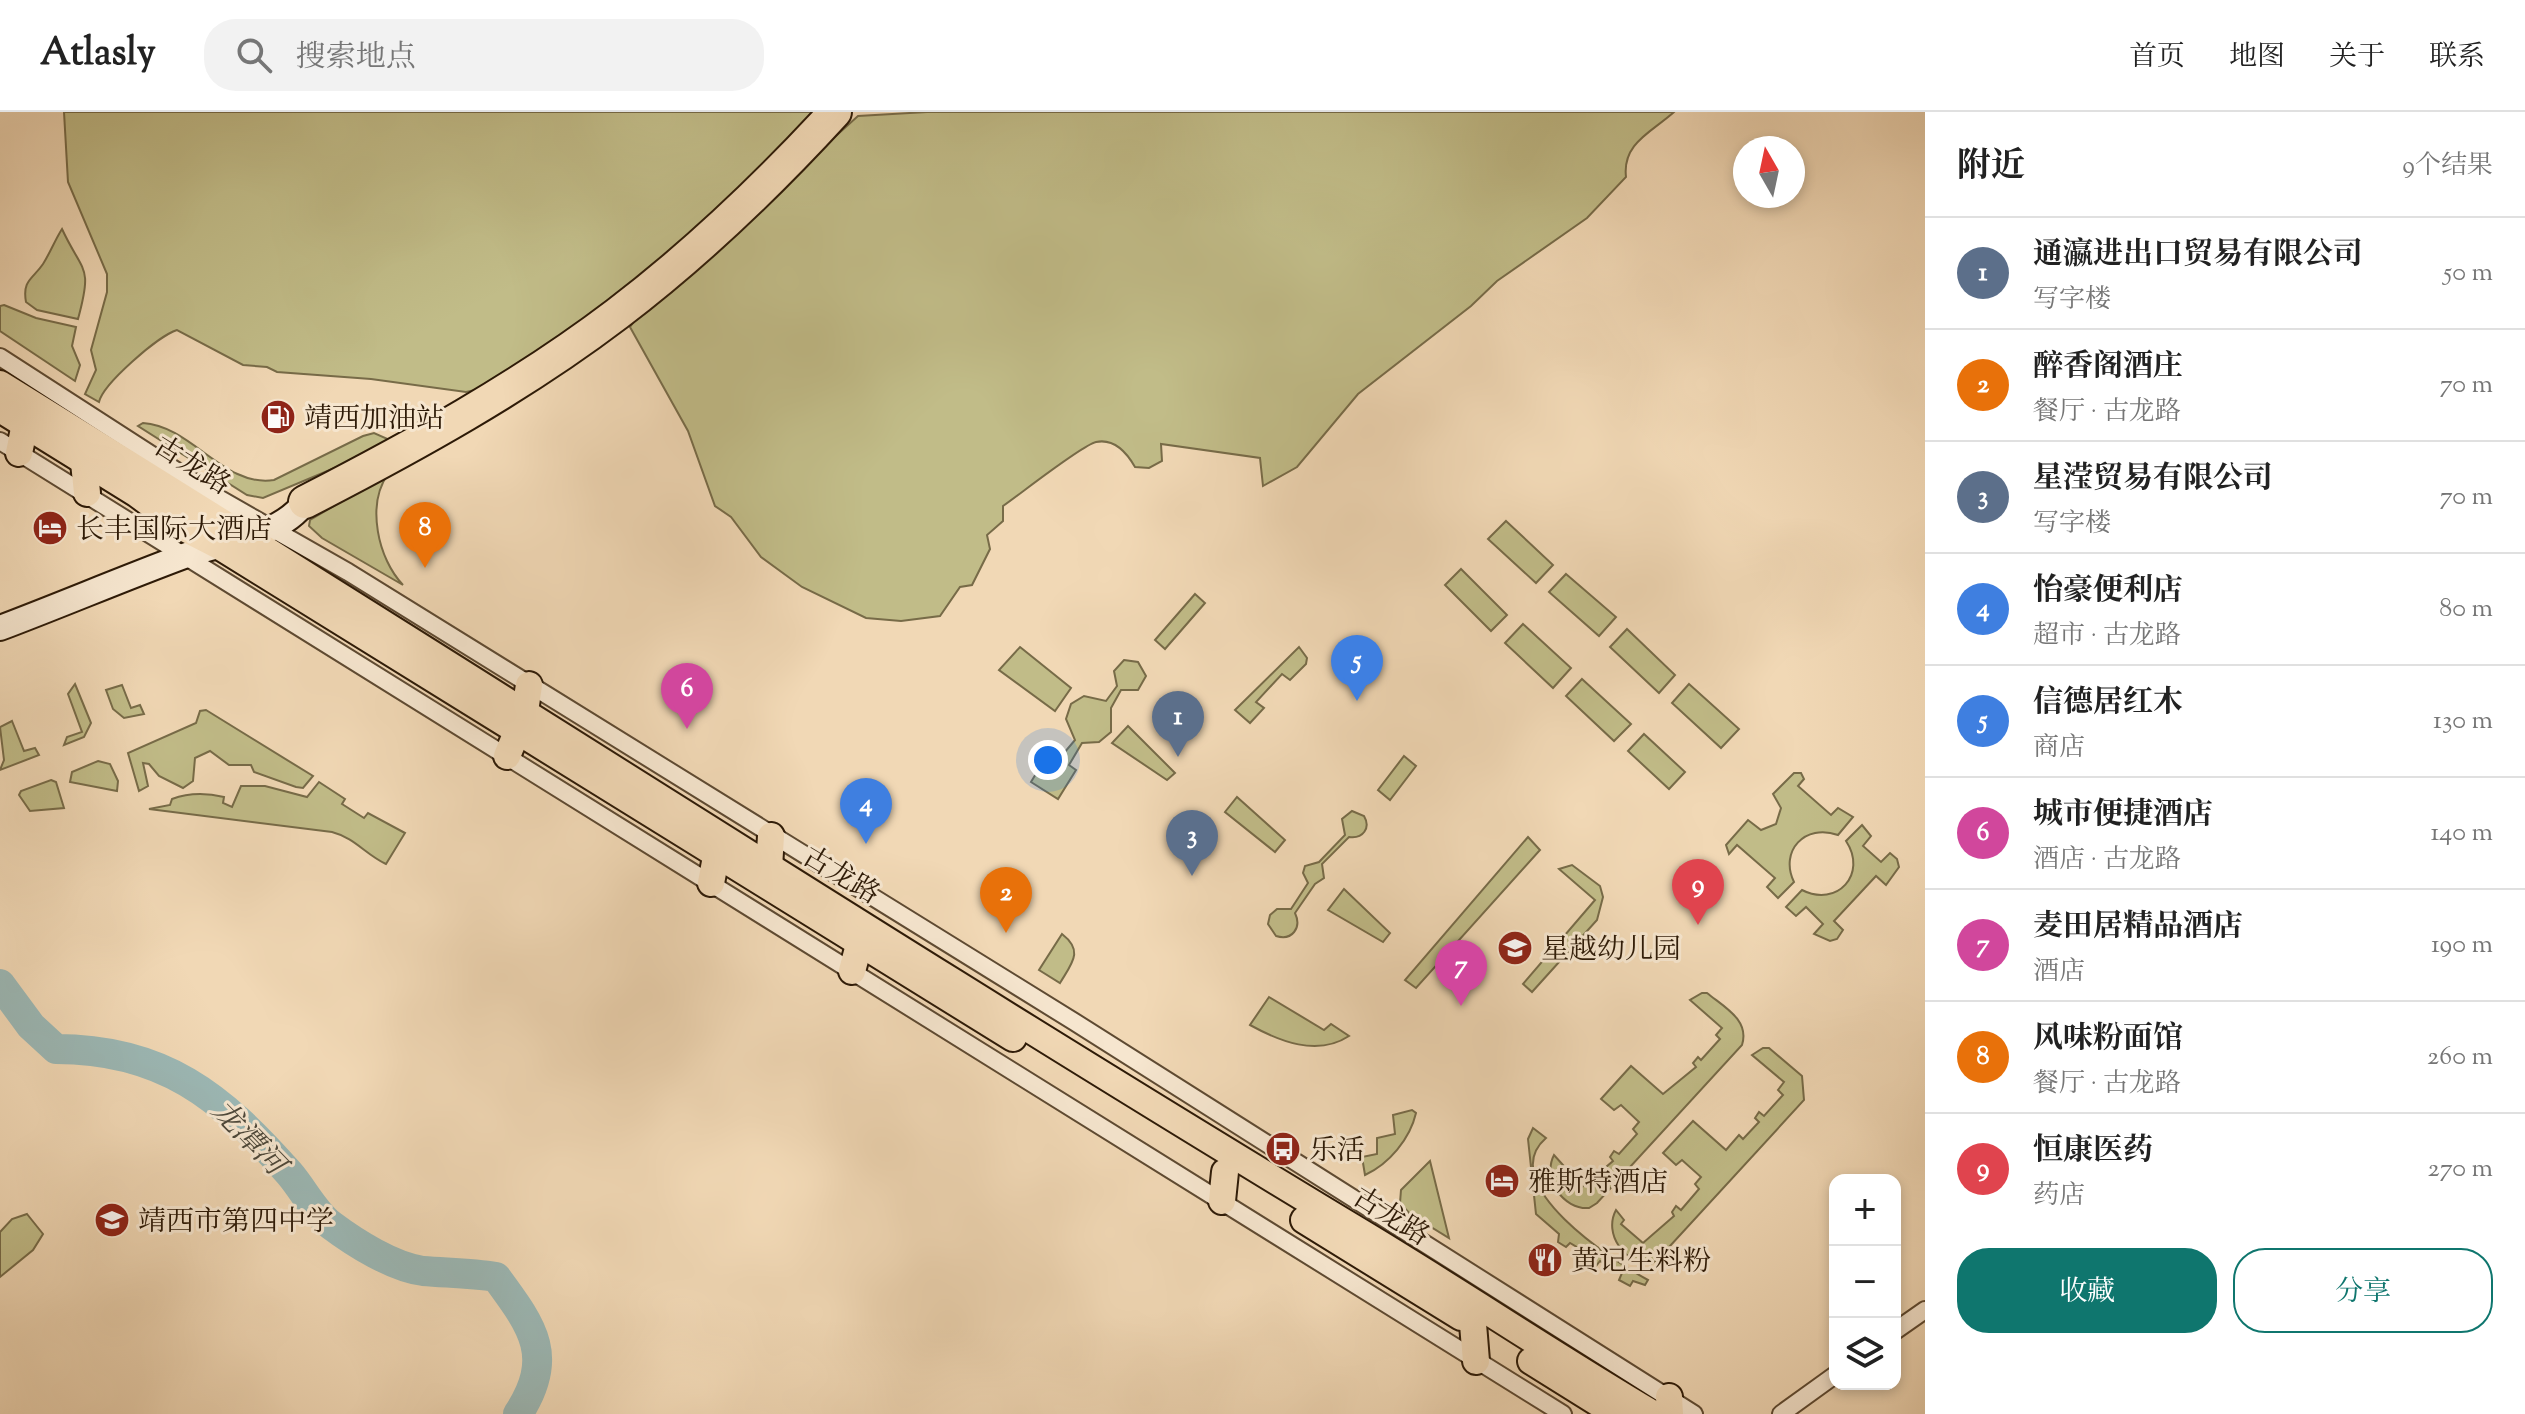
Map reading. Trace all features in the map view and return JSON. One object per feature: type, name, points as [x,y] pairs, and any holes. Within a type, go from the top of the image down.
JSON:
[{"type":"highway","points":[[305,502],[387,460],[466,413],[618,313],[771,181],[835,112]]},
{"type":"main road","points":[[10,447],[33,417],[38,381]]},
{"type":"main road","name":"古龙路","points":[[0,384],[84,462],[222,536]]},
{"type":"main road","name":"古龙路","points":[[0,409],[33,417],[520,721],[769,867],[1664,1408]]},
{"type":"main road","points":[[84,462],[87,493]]},
{"type":"main road","points":[[0,612],[298,511],[305,502]]},
{"type":"main road","points":[[0,628],[222,536]]},
{"type":"main road","name":"古龙路","points":[[520,721],[716,857],[1616,1414]]},
{"type":"main road","points":[[769,867],[771,836]]},
{"type":"main road","points":[[711,883],[716,857]]},
{"type":"main road","points":[[852,971],[859,945]]},
{"type":"main road","points":[[1222,1201],[1225,1172]]},
{"type":"main road","points":[[1473,1324],[1476,1361]]},
{"type":"street","points":[[0,357],[38,381],[222,536]]},
{"type":"street","points":[[10,447],[87,493],[348,572],[711,883],[1563,1414]]},
{"type":"street","points":[[520,721],[771,836],[1073,1021],[1664,1408],[1694,1414]]},
{"type":"street","points":[[1901,1327],[1925,1310]]},
{"type":"street","points":[[1781,1414],[1829,1379]]},
{"type":"shaded area","points":[[64,112],[816,112],[763,174],[618,296],[512,372],[480,389],[466,392],[371,379],[277,372],[267,367],[243,365],[177,330],[157,341],[132,362],[110,384],[99,402],[85,394],[96,370],[91,350],[107,292],[107,274],[68,182]]},
{"type":"shaded area","points":[[927,112],[1674,112],[1640,139],[1629,155],[1626,177],[1587,218],[1497,281],[1471,306],[1358,394],[1297,467],[1263,486],[1260,458],[1161,444],[1162,461],[1149,468],[1135,467],[1115,444],[1096,442],[1003,506],[1003,521],[987,535],[990,549],[972,585],[960,587],[940,616],[901,621],[866,618],[802,587],[761,557],[731,517],[715,506],[688,431],[630,327],[641,312],[858,116]]},
{"type":"shaded area","points":[[62,229],[84,270],[85,288],[78,319],[37,310],[26,302],[27,284],[43,264]]},
{"type":"shaded area","points":[[0,306],[36,318],[76,327],[72,346],[80,365],[75,381],[0,331]]},
{"type":"shaded area","points":[[143,423],[177,434],[223,466],[256,480],[274,480],[363,436],[374,433],[390,440],[356,459],[263,498],[247,495],[138,426]]},
{"type":"shaded area","points":[[388,474],[378,501],[378,531],[387,561],[403,585],[322,538],[309,526],[310,520]]},
{"type":"shaded area","points":[[1506,521],[1553,565],[1536,583],[1488,539]]},
{"type":"shaded area","points":[[1461,569],[1507,615],[1491,631],[1445,585]]},
{"type":"shaded area","points":[[1566,574],[1616,617],[1599,636],[1549,592]]},
{"type":"shaded area","points":[[1195,594],[1205,603],[1165,649],[1155,640]]},
{"type":"shaded area","points":[[1523,624],[1571,668],[1553,688],[1505,643]]},
{"type":"shaded area","points":[[1627,629],[1675,675],[1659,693],[1610,647]]},
{"type":"shaded area","points":[[1020,647],[1071,688],[1055,711],[999,670]]},
{"type":"shaded area","points":[[1299,647],[1307,658],[1306,664],[1290,680],[1282,674],[1256,702],[1264,708],[1250,723],[1235,710]]},
{"type":"shaded area","points":[[1124,660],[1138,662],[1146,676],[1138,690],[1121,690],[1111,708],[1111,732],[1099,742],[1082,743],[1069,765],[1076,770],[1058,799],[1031,782],[1048,754],[1059,759],[1075,740],[1066,719],[1071,704],[1084,696],[1106,701],[1117,686],[1114,671]]},
{"type":"shaded area","points":[[1582,679],[1631,724],[1614,741],[1566,696]]},
{"type":"shaded area","points":[[75,684],[91,723],[84,737],[64,745],[67,737],[82,732],[68,694]]},
{"type":"shaded area","points":[[1689,684],[1739,729],[1721,748],[1672,703]]},
{"type":"shaded area","points":[[122,685],[131,708],[140,705],[144,714],[124,718],[113,709],[106,690]]},
{"type":"shaded area","points":[[206,710],[313,776],[303,788],[296,787],[254,772],[251,765],[229,765],[210,751],[195,758],[193,781],[183,788],[159,776],[149,764],[143,763],[148,786],[139,791],[128,753],[196,723],[200,711]]},
{"type":"shaded area","points":[[12,721],[24,751],[35,748],[39,755],[0,770],[4,760],[0,727]]},
{"type":"shaded area","points":[[1128,726],[1175,773],[1167,780],[1112,743]]},
{"type":"shaded area","points":[[1644,734],[1685,772],[1669,789],[1628,751]]},
{"type":"shaded area","points":[[1404,756],[1416,766],[1390,800],[1378,790]]},
{"type":"shaded area","points":[[98,761],[110,764],[118,781],[117,791],[70,782],[72,772]]},
{"type":"shaded area","points":[[1794,773],[1801,773],[1804,779],[1798,786],[1831,815],[1838,808],[1853,817],[1838,835],[1815,833],[1798,842],[1790,860],[1794,882],[1778,898],[1767,887],[1775,878],[1737,845],[1729,854],[1726,845],[1748,820],[1761,830],[1776,824],[1781,808],[1773,794]]},
{"type":"shaded area","points":[[51,780],[56,782],[64,808],[30,811],[19,795],[21,791]]},
{"type":"shaded area","points":[[319,782],[345,799],[342,804],[364,818],[368,813],[405,833],[386,864],[347,838],[332,832],[149,809],[170,805],[172,799],[178,797],[198,794],[224,797],[223,803],[232,807],[241,786],[265,786],[307,797]]},
{"type":"shaded area","points":[[1237,797],[1285,840],[1275,852],[1225,812]]},
{"type":"shaded area","points":[[1352,811],[1364,816],[1367,825],[1364,832],[1349,837],[1322,864],[1324,878],[1315,884],[1295,913],[1297,924],[1294,932],[1287,937],[1276,936],[1268,924],[1270,915],[1277,909],[1291,909],[1308,883],[1303,873],[1305,866],[1319,862],[1345,835],[1342,819]]},
{"type":"shaded area","points":[[1862,825],[1871,836],[1863,846],[1881,862],[1890,853],[1897,859],[1899,867],[1886,885],[1876,876],[1834,921],[1843,930],[1837,939],[1830,941],[1814,934],[1823,924],[1806,907],[1796,916],[1786,907],[1802,890],[1827,895],[1845,885],[1853,865],[1846,841]]},
{"type":"shaded area","points":[[1528,837],[1540,850],[1416,988],[1405,980]]},
{"type":"shaded area","points":[[1572,865],[1600,886],[1603,897],[1597,920],[1532,992],[1523,984],[1595,900],[1559,869]]},
{"type":"shaded area","points":[[1344,889],[1390,933],[1383,942],[1328,910]]},
{"type":"shaded area","points":[[1062,934],[1073,946],[1074,957],[1060,983],[1039,970]]},
{"type":"shaded area","points":[[1707,993],[1739,1021],[1742,1045],[1597,1203],[1589,1208],[1571,1204],[1557,1191],[1553,1182],[1551,1164],[1554,1155],[1563,1165],[1560,1168],[1581,1188],[1613,1161],[1610,1157],[1614,1151],[1619,1154],[1637,1134],[1633,1129],[1639,1122],[1621,1105],[1614,1110],[1601,1099],[1631,1066],[1663,1094],[1696,1067],[1693,1063],[1698,1057],[1701,1060],[1720,1039],[1716,1035],[1722,1028],[1690,1000]]},
{"type":"shaded area","points":[[1269,997],[1324,1030],[1331,1024],[1349,1036],[1337,1042],[1311,1046],[1261,1031],[1250,1025]]},
{"type":"shaded area","points":[[1769,1048],[1802,1076],[1804,1100],[1659,1258],[1651,1264],[1633,1259],[1615,1238],[1612,1229],[1616,1210],[1624,1220],[1621,1224],[1643,1243],[1674,1216],[1672,1212],[1676,1206],[1681,1210],[1699,1189],[1695,1184],[1701,1177],[1682,1160],[1676,1165],[1663,1153],[1693,1121],[1726,1150],[1739,1135],[1743,1139],[1759,1122],[1755,1118],[1759,1112],[1764,1116],[1783,1095],[1778,1090],[1784,1082],[1752,1055]]},
{"type":"shaded area","points":[[1412,1110],[1416,1113],[1404,1141],[1382,1164],[1365,1175],[1362,1157],[1377,1154],[1377,1138],[1395,1134],[1393,1115]]},
{"type":"shaded area","points":[[1533,1128],[1546,1138],[1534,1157],[1535,1177],[1546,1198],[1587,1239],[1648,1280],[1645,1285],[1633,1281],[1630,1286],[1619,1280],[1622,1273],[1600,1261],[1596,1266],[1588,1262],[1590,1255],[1570,1243],[1566,1247],[1558,1242],[1559,1234],[1536,1214],[1528,1139]]},
{"type":"shaded area","points":[[1430,1161],[1449,1238],[1410,1214],[1400,1203],[1401,1190]]},
{"type":"shaded area","points":[[27,1214],[43,1234],[33,1250],[0,1277],[0,1232],[12,1219]]},
{"type":"waterway","name":"龙潭河","points":[[0,984],[31,1026],[56,1049],[94,1051],[159,1068],[214,1100],[289,1173],[325,1220],[363,1246],[411,1269],[496,1277],[520,1311],[535,1342],[536,1375],[518,1414]]},
{"type":"place","name":"靖西加油站","points":[[278,417]]},
{"type":"place","name":"长丰国际大酒店","points":[[50,528]]},
{"type":"place","name":"风味粉面馆","points":[[425,568]]},
{"type":"place","name":"信德居红木","points":[[1357,701]]},
{"type":"place","name":"城市便捷酒店","points":[[687,729]]},
{"type":"place","name":"通瀛进出口贸易有限公司","points":[[1178,757]]},
{"type":"place","name":"怡豪便利店","points":[[866,844]]},
{"type":"place","name":"星滢贸易有限公司","points":[[1192,876]]},
{"type":"place","name":"恒康医药","points":[[1698,925]]},
{"type":"place","name":"醉香阁酒庄","points":[[1006,933]]},
{"type":"place","name":"星越幼儿园","points":[[1515,948]]},
{"type":"place","name":"麦田居精品酒店","points":[[1461,1006]]},
{"type":"place","name":"乐活","points":[[1283,1149]]},
{"type":"place","name":"雅斯特酒店","points":[[1502,1181]]},
{"type":"place","name":"靖西市第四中学","points":[[112,1220]]},
{"type":"place","name":"黄记生料粉","points":[[1545,1260]]}]
